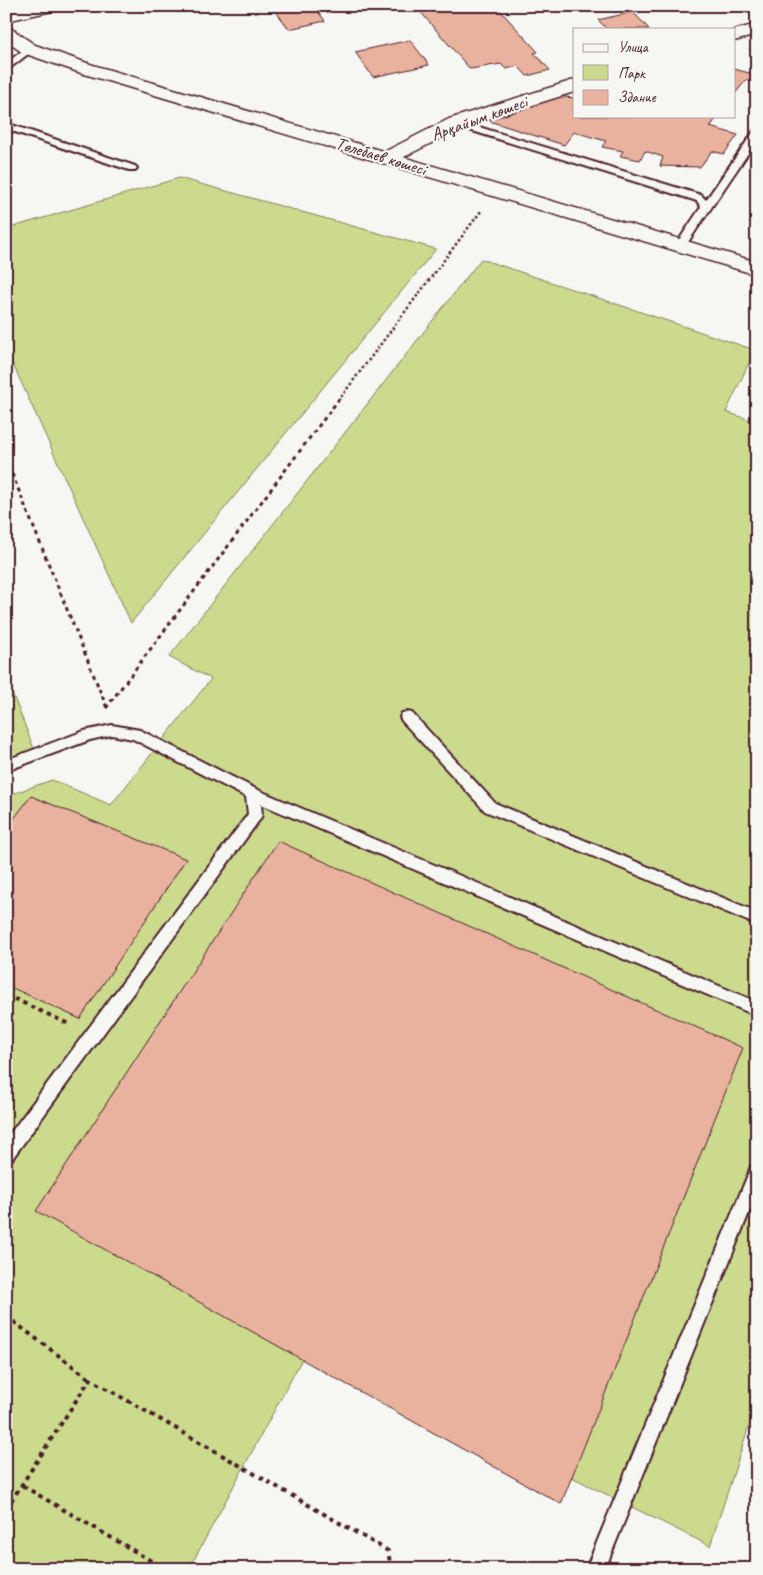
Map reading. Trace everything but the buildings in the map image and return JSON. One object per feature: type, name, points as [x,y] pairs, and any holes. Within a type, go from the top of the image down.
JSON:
[{"type":"street","points":[[7,28],[52,6]]},
{"type":"street","name":"Төлебаев көшесі","points":[[7,28],[29,49],[87,69],[757,269]]},
{"type":"street","points":[[736,35],[757,29]]},
{"type":"street","name":"Арқайым көшесі","points":[[387,158],[456,123],[573,86]]},
{"type":"lane","points":[[6,68],[29,49]]},
{"type":"lane","points":[[456,123],[697,197],[706,207]]},
{"type":"lane","points":[[7,126],[132,168]]},
{"type":"lane","points":[[680,246],[756,134]]},
{"type":"lane","points":[[407,718],[490,806],[757,919]]},
{"type":"lane","points":[[6,766],[89,735],[112,730],[135,734],[253,794],[757,1009]]},
{"type":"lane","points":[[6,1153],[255,815],[253,794]]},
{"type":"lane","points":[[594,1569],[757,1172]]},
{"type":"path","points":[[99,711],[107,708],[123,684],[496,191]]},
{"type":"path","points":[[6,459],[107,708]]},
{"type":"path","points":[[6,995],[92,1034]]},
{"type":"path","points":[[6,1316],[90,1379],[388,1551],[392,1569]]},
{"type":"path","points":[[6,1509],[23,1486],[90,1379]]},
{"type":"path","points":[[23,1486],[165,1569]]},
{"type":"green space","points":[[179,178],[436,249],[131,623],[6,349],[6,229]]},
{"type":"green space","points":[[481,259],[755,350],[726,412],[757,422],[757,1401],[710,1546],[309,1346],[189,1569],[6,1569],[6,796],[52,780],[111,805],[211,679],[169,657]]},
{"type":"green space","points":[[6,677],[36,754],[6,764]]}]
